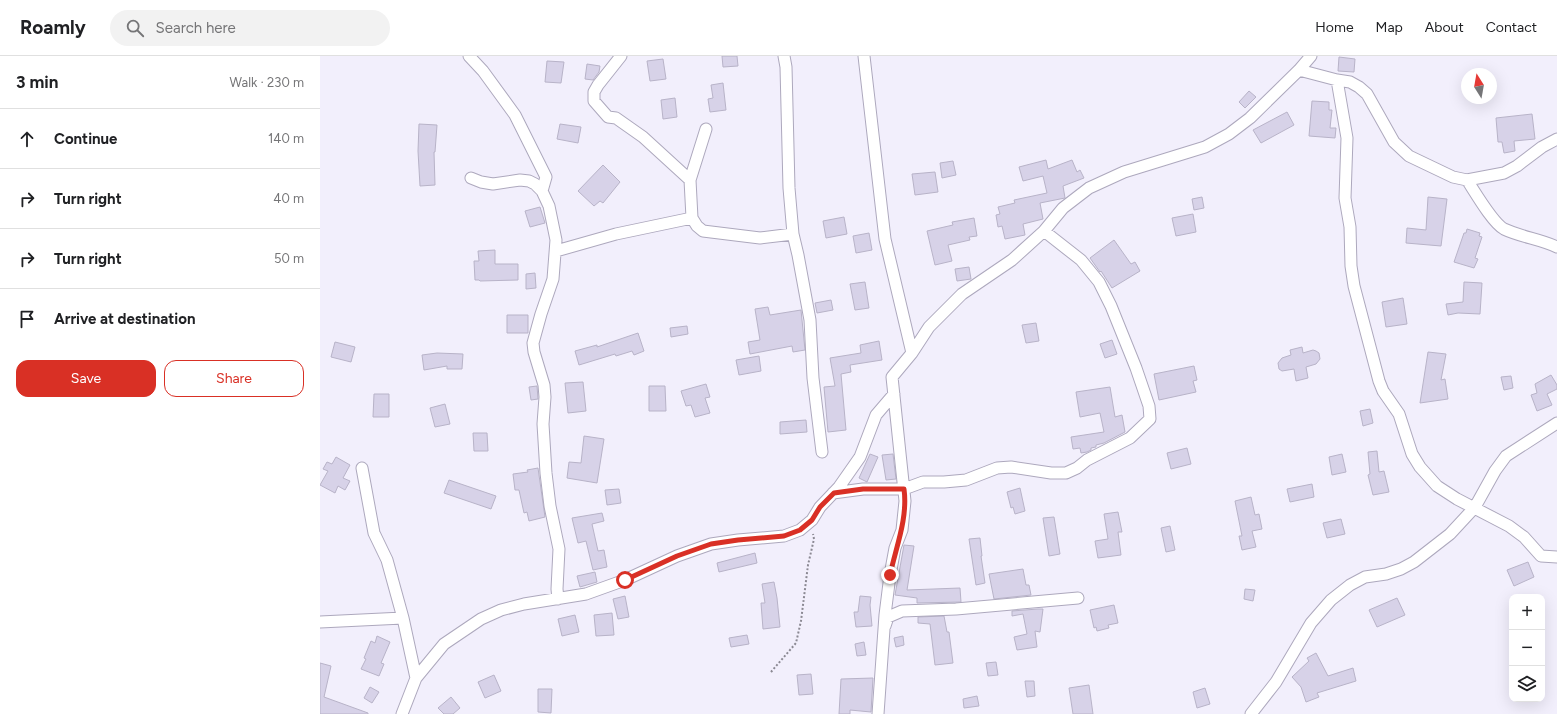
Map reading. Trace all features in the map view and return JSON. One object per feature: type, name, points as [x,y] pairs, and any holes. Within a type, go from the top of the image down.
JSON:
[{"type":"street","points":[[469,56],[483,71],[515,115],[546,177],[542,191]]},
{"type":"street","points":[[621,56],[598,85],[594,92],[594,101],[608,117],[616,118],[643,137],[690,180]]},
{"type":"street","points":[[784,56],[786,68],[789,188],[793,234],[810,320],[813,378],[822,452]]},
{"type":"street","points":[[864,56],[885,239],[912,353]]},
{"type":"street","points":[[878,714],[890,575],[895,548],[902,530],[905,501],[897,439],[892,377],[912,353],[929,327],[962,294],[1012,260],[1044,232],[1062,208],[1089,188],[1124,172],[1205,147],[1229,134],[1250,118],[1299,70],[1311,56]]},
{"type":"street","points":[[1299,70],[1350,82],[1368,94],[1394,142],[1409,156],[1452,177],[1467,180],[1504,173],[1517,166],[1542,147],[1557,139]]},
{"type":"street","points":[[1337,80],[1347,138],[1346,198],[1350,227],[1351,266],[1354,286],[1379,381],[1383,391],[1399,414],[1412,454],[1420,467],[1437,486],[1456,498],[1509,526],[1524,537],[1541,556],[1557,557]]},
{"type":"street","points":[[706,128],[690,180],[692,218],[697,226],[703,231],[760,238],[793,234]]},
{"type":"street","points":[[471,178],[481,182],[493,184],[520,180],[529,181],[542,191],[549,206],[556,240],[556,251],[552,279],[533,343],[534,352],[544,385],[545,397],[543,424],[546,473],[550,506],[559,549],[558,599]]},
{"type":"street","points":[[1467,180],[1496,221],[1504,228],[1557,247]]},
{"type":"street","points":[[556,251],[616,234],[692,218]]},
{"type":"street","points":[[834,493],[863,489],[904,489],[923,482],[966,480],[997,468],[1066,473],[1077,468],[1087,460],[1130,438],[1150,419],[1150,406],[1136,368],[1111,306],[1099,282],[1081,260],[1044,232]]},
{"type":"street","points":[[402,714],[416,678],[444,644],[481,619],[501,610],[524,604],[586,594],[625,580],[677,556],[711,544],[784,536],[800,530],[812,520],[820,507],[834,493],[860,457],[876,415],[894,394]]},
{"type":"street","points":[[1252,714],[1276,682],[1311,623],[1331,600],[1350,584],[1365,577],[1386,574],[1401,569],[1414,562],[1450,534],[1475,508],[1495,471],[1506,456],[1557,423]]},
{"type":"street","points":[[362,468],[374,533],[387,560],[403,618],[416,678]]},
{"type":"street","points":[[884,631],[888,618],[902,611],[956,609],[1078,598]]},
{"type":"street","points":[[320,622],[403,618]]},
{"type":"path","points":[[771,672],[796,643],[802,621],[806,585],[814,539],[812,520]]},
{"type":"building","points":[[722,56],[737,56],[738,66],[723,67]]},
{"type":"building","points":[[1339,57],[1355,59],[1354,72],[1338,71]]},
{"type":"building","points":[[663,59],[666,79],[650,81],[647,61]]},
{"type":"building","points":[[547,61],[564,62],[561,83],[545,82]]},
{"type":"building","points":[[587,64],[600,66],[599,72],[593,80],[585,79]]},
{"type":"building","points":[[723,83],[726,110],[710,112],[708,99],[713,98],[711,85]]},
{"type":"building","points":[[1249,91],[1256,97],[1245,108],[1239,102]]},
{"type":"building","points":[[675,98],[677,117],[663,119],[661,100]]},
{"type":"building","points":[[1312,101],[1329,102],[1329,110],[1332,110],[1330,128],[1336,128],[1335,138],[1309,136]]},
{"type":"building","points":[[1287,112],[1294,125],[1261,143],[1253,130]]},
{"type":"building","points":[[1532,114],[1535,139],[1514,141],[1515,151],[1504,153],[1502,142],[1498,142],[1496,118]]},
{"type":"building","points":[[419,124],[437,125],[434,152],[435,185],[420,186],[418,151]]},
{"type":"building","points":[[560,124],[581,127],[578,143],[557,139]]},
{"type":"building","points":[[1046,160],[1048,169],[1072,160],[1077,172],[1080,170],[1084,178],[1063,186],[1065,198],[1040,203],[1043,219],[1023,224],[1025,235],[1005,239],[1002,226],[998,227],[996,215],[1000,214],[998,207],[1015,203],[1014,200],[1047,193],[1043,176],[1023,181],[1019,167]]},
{"type":"building","points":[[953,161],[956,175],[942,178],[940,163]]},
{"type":"building","points":[[603,165],[620,182],[603,203],[600,201],[594,206],[578,191]]},
{"type":"building","points":[[935,172],[938,192],[915,195],[912,174]]},
{"type":"building","points":[[1202,197],[1204,208],[1194,210],[1192,199]]},
{"type":"building","points":[[1428,197],[1447,199],[1441,246],[1406,243],[1407,228],[1426,230]]},
{"type":"building","points":[[540,207],[545,223],[530,227],[525,211]]},
{"type":"building","points":[[1193,214],[1196,232],[1176,236],[1172,218]]},
{"type":"building","points":[[844,217],[847,234],[826,238],[823,221]]},
{"type":"building","points":[[974,218],[977,236],[969,237],[970,240],[948,245],[952,261],[935,265],[927,231],[953,225],[952,222]]},
{"type":"building","points":[[1467,229],[1480,233],[1479,236],[1482,237],[1475,258],[1478,259],[1474,268],[1454,262],[1464,233],[1466,233]]},
{"type":"building","points":[[869,233],[872,250],[856,253],[853,236]]},
{"type":"building","points":[[1114,240],[1131,264],[1135,262],[1140,271],[1112,288],[1090,258]]},
{"type":"building","points":[[495,250],[495,264],[518,264],[518,280],[475,280],[474,261],[479,261],[478,251]]},
{"type":"building","points":[[969,267],[971,279],[957,281],[955,269]]},
{"type":"building","points":[[535,273],[536,288],[526,289],[526,274]]},
{"type":"building","points":[[865,282],[869,308],[855,310],[850,284]]},
{"type":"building","points":[[1464,282],[1482,283],[1480,314],[1458,313],[1448,315],[1446,304],[1463,302]]},
{"type":"building","points":[[1403,298],[1407,324],[1386,327],[1382,302]]},
{"type":"building","points":[[831,300],[833,310],[817,313],[815,303]]},
{"type":"building","points":[[768,307],[770,315],[801,310],[805,350],[793,352],[792,346],[750,354],[748,342],[760,340],[755,309]]},
{"type":"building","points":[[507,315],[528,315],[528,333],[507,333]]},
{"type":"building","points":[[1036,323],[1039,341],[1026,343],[1022,325]]},
{"type":"building","points":[[687,326],[688,334],[671,337],[670,328]]},
{"type":"building","points":[[638,333],[644,351],[634,355],[632,351],[616,356],[615,354],[579,365],[575,351],[597,345],[597,347]]},
{"type":"building","points":[[1112,340],[1117,354],[1105,358],[1100,344]]},
{"type":"building","points":[[879,341],[882,360],[850,365],[851,372],[841,374],[846,430],[828,432],[824,387],[835,386],[830,358],[861,353],[860,345]]},
{"type":"building","points":[[335,342],[355,347],[351,362],[331,357]]},
{"type":"building","points":[[1302,347],[1303,353],[1313,350],[1319,353],[1320,359],[1316,364],[1306,367],[1308,378],[1296,381],[1294,369],[1282,371],[1279,369],[1278,363],[1282,358],[1291,355],[1290,350]]},
{"type":"building","points":[[1428,352],[1446,354],[1441,380],[1445,379],[1448,399],[1420,403]]},
{"type":"building","points":[[437,353],[463,354],[462,369],[447,369],[447,366],[424,370],[422,355]]},
{"type":"building","points":[[759,356],[761,371],[739,375],[736,360]]},
{"type":"building","points":[[1194,366],[1197,380],[1193,381],[1196,392],[1159,400],[1154,374]]},
{"type":"building","points":[[1551,375],[1557,385],[1557,389],[1547,394],[1552,405],[1537,411],[1531,395],[1537,393],[1535,384]]},
{"type":"building","points":[[1511,376],[1513,388],[1504,390],[1501,377]]},
{"type":"building","points":[[583,382],[586,411],[568,413],[565,383]]},
{"type":"building","points":[[706,384],[710,397],[705,398],[710,413],[695,417],[691,405],[686,406],[681,391]]},
{"type":"building","points":[[537,386],[538,399],[531,400],[529,387]]},
{"type":"building","points":[[649,386],[665,386],[666,411],[649,411]]},
{"type":"building","points":[[1110,387],[1115,417],[1122,415],[1125,432],[1104,443],[1096,445],[1096,447],[1091,448],[1091,450],[1087,452],[1081,453],[1080,448],[1073,449],[1071,437],[1104,432],[1100,413],[1080,417],[1076,392]]},
{"type":"building","points":[[374,394],[389,394],[389,417],[373,417]]},
{"type":"building","points":[[445,404],[450,424],[435,427],[430,408]]},
{"type":"building","points":[[1370,409],[1373,423],[1363,426],[1360,411]]},
{"type":"building","points":[[806,420],[807,432],[780,434],[780,422]]},
{"type":"building","points":[[473,433],[487,433],[488,451],[474,451]]},
{"type":"building","points":[[584,436],[604,439],[597,483],[567,478],[569,462],[581,463]]},
{"type":"building","points":[[1187,448],[1191,464],[1171,469],[1167,453]]},
{"type":"building","points":[[1377,451],[1379,472],[1384,471],[1389,492],[1373,495],[1368,475],[1370,474],[1368,452]]},
{"type":"building","points":[[870,454],[878,457],[867,482],[859,478]]},
{"type":"building","points":[[893,454],[896,479],[886,480],[882,455]]},
{"type":"building","points":[[1342,454],[1346,472],[1332,475],[1329,457]]},
{"type":"building","points":[[336,457],[350,465],[343,478],[350,481],[345,490],[338,486],[335,493],[320,485],[328,471],[323,469],[327,462],[332,464]]},
{"type":"building","points":[[538,468],[545,517],[529,521],[527,512],[524,513],[519,490],[515,490],[513,474],[528,472],[527,470]]},
{"type":"building","points":[[449,480],[496,496],[491,509],[444,493]]},
{"type":"building","points":[[1312,484],[1314,497],[1290,502],[1287,489]]},
{"type":"building","points":[[1020,488],[1025,511],[1015,514],[1013,507],[1011,508],[1007,492]]},
{"type":"building","points":[[619,489],[621,503],[607,505],[605,490]]},
{"type":"building","points":[[1251,497],[1255,515],[1259,514],[1262,529],[1252,531],[1256,547],[1242,550],[1239,536],[1242,536],[1235,501]]},
{"type":"building","points":[[1118,512],[1122,532],[1118,532],[1121,555],[1098,558],[1095,541],[1108,539],[1104,514]]},
{"type":"building","points":[[602,513],[604,521],[592,524],[598,551],[604,550],[607,567],[593,570],[586,541],[578,543],[572,518]]},
{"type":"building","points":[[1054,517],[1060,554],[1049,556],[1043,518]]},
{"type":"building","points":[[1341,519],[1345,534],[1327,538],[1323,523]]},
{"type":"building","points":[[1170,526],[1175,550],[1166,552],[1161,528]]},
{"type":"building","points":[[980,538],[985,583],[976,585],[969,539]]},
{"type":"building","points":[[904,545],[914,546],[907,590],[960,588],[961,602],[917,603],[917,598],[895,595]]},
{"type":"building","points":[[755,553],[757,563],[719,572],[717,563]]},
{"type":"building","points":[[1528,562],[1534,577],[1514,586],[1507,570]]},
{"type":"building","points":[[1023,569],[1026,585],[1029,585],[1031,595],[994,599],[989,574]]},
{"type":"building","points":[[595,572],[597,582],[580,587],[577,576]]},
{"type":"building","points":[[774,582],[780,627],[763,629],[761,603],[765,603],[762,584]]},
{"type":"building","points":[[1245,589],[1255,590],[1253,601],[1244,599]]},
{"type":"building","points":[[625,596],[629,617],[618,619],[613,599]]},
{"type":"building","points":[[860,596],[871,597],[870,605],[872,626],[856,627],[854,612],[858,612]]},
{"type":"building","points":[[1397,598],[1405,615],[1377,627],[1369,610]]},
{"type":"building","points":[[1114,605],[1118,623],[1108,625],[1109,628],[1097,631],[1096,627],[1094,628],[1090,610]]},
{"type":"building","points":[[1043,609],[1040,632],[1035,631],[1037,647],[1017,650],[1014,637],[1027,634],[1023,614],[1012,616],[1012,611]]},
{"type":"building","points":[[612,613],[614,635],[596,636],[594,615]]},
{"type":"building","points":[[575,615],[579,632],[562,636],[558,619]]},
{"type":"building","points":[[944,616],[947,632],[949,632],[953,663],[935,665],[930,624],[918,623],[918,617]]},
{"type":"building","points":[[747,635],[749,644],[731,647],[729,638]]},
{"type":"building","points":[[377,636],[390,642],[381,663],[384,664],[379,676],[361,669],[366,659],[364,658],[371,641],[375,643]]},
{"type":"building","points":[[903,636],[904,645],[896,647],[894,638]]},
{"type":"building","points":[[864,642],[866,655],[857,656],[855,644]]},
{"type":"building","points":[[1316,653],[1328,676],[1353,668],[1356,681],[1317,693],[1319,697],[1306,702],[1301,687],[1292,677],[1309,661],[1307,658]]},
{"type":"building","points":[[996,662],[998,675],[988,676],[986,663]]},
{"type":"building","points":[[320,663],[331,666],[324,697],[368,714],[320,714]]},
{"type":"building","points":[[811,674],[813,694],[799,695],[797,675]]},
{"type":"building","points":[[494,675],[501,691],[485,698],[478,682]]},
{"type":"building","points":[[873,678],[871,712],[850,710],[850,714],[839,714],[841,679]]},
{"type":"building","points":[[1025,681],[1034,681],[1035,696],[1027,697]]},
{"type":"building","points":[[1089,685],[1093,714],[1073,714],[1069,688]]},
{"type":"building","points":[[370,687],[379,692],[372,703],[364,698]]},
{"type":"building","points":[[1205,688],[1210,704],[1197,708],[1193,692]]},
{"type":"building","points":[[538,689],[552,689],[551,713],[538,712]]},
{"type":"building","points":[[977,696],[979,706],[964,708],[963,699]]},
{"type":"building","points":[[451,697],[460,708],[453,714],[444,714],[438,708]]},
{"type":"route","points":[[625,580],[677,556],[711,544],[784,536],[800,530],[812,520],[820,507],[834,493],[863,489],[904,489],[905,501],[902,530],[895,548],[890,575]]}]
